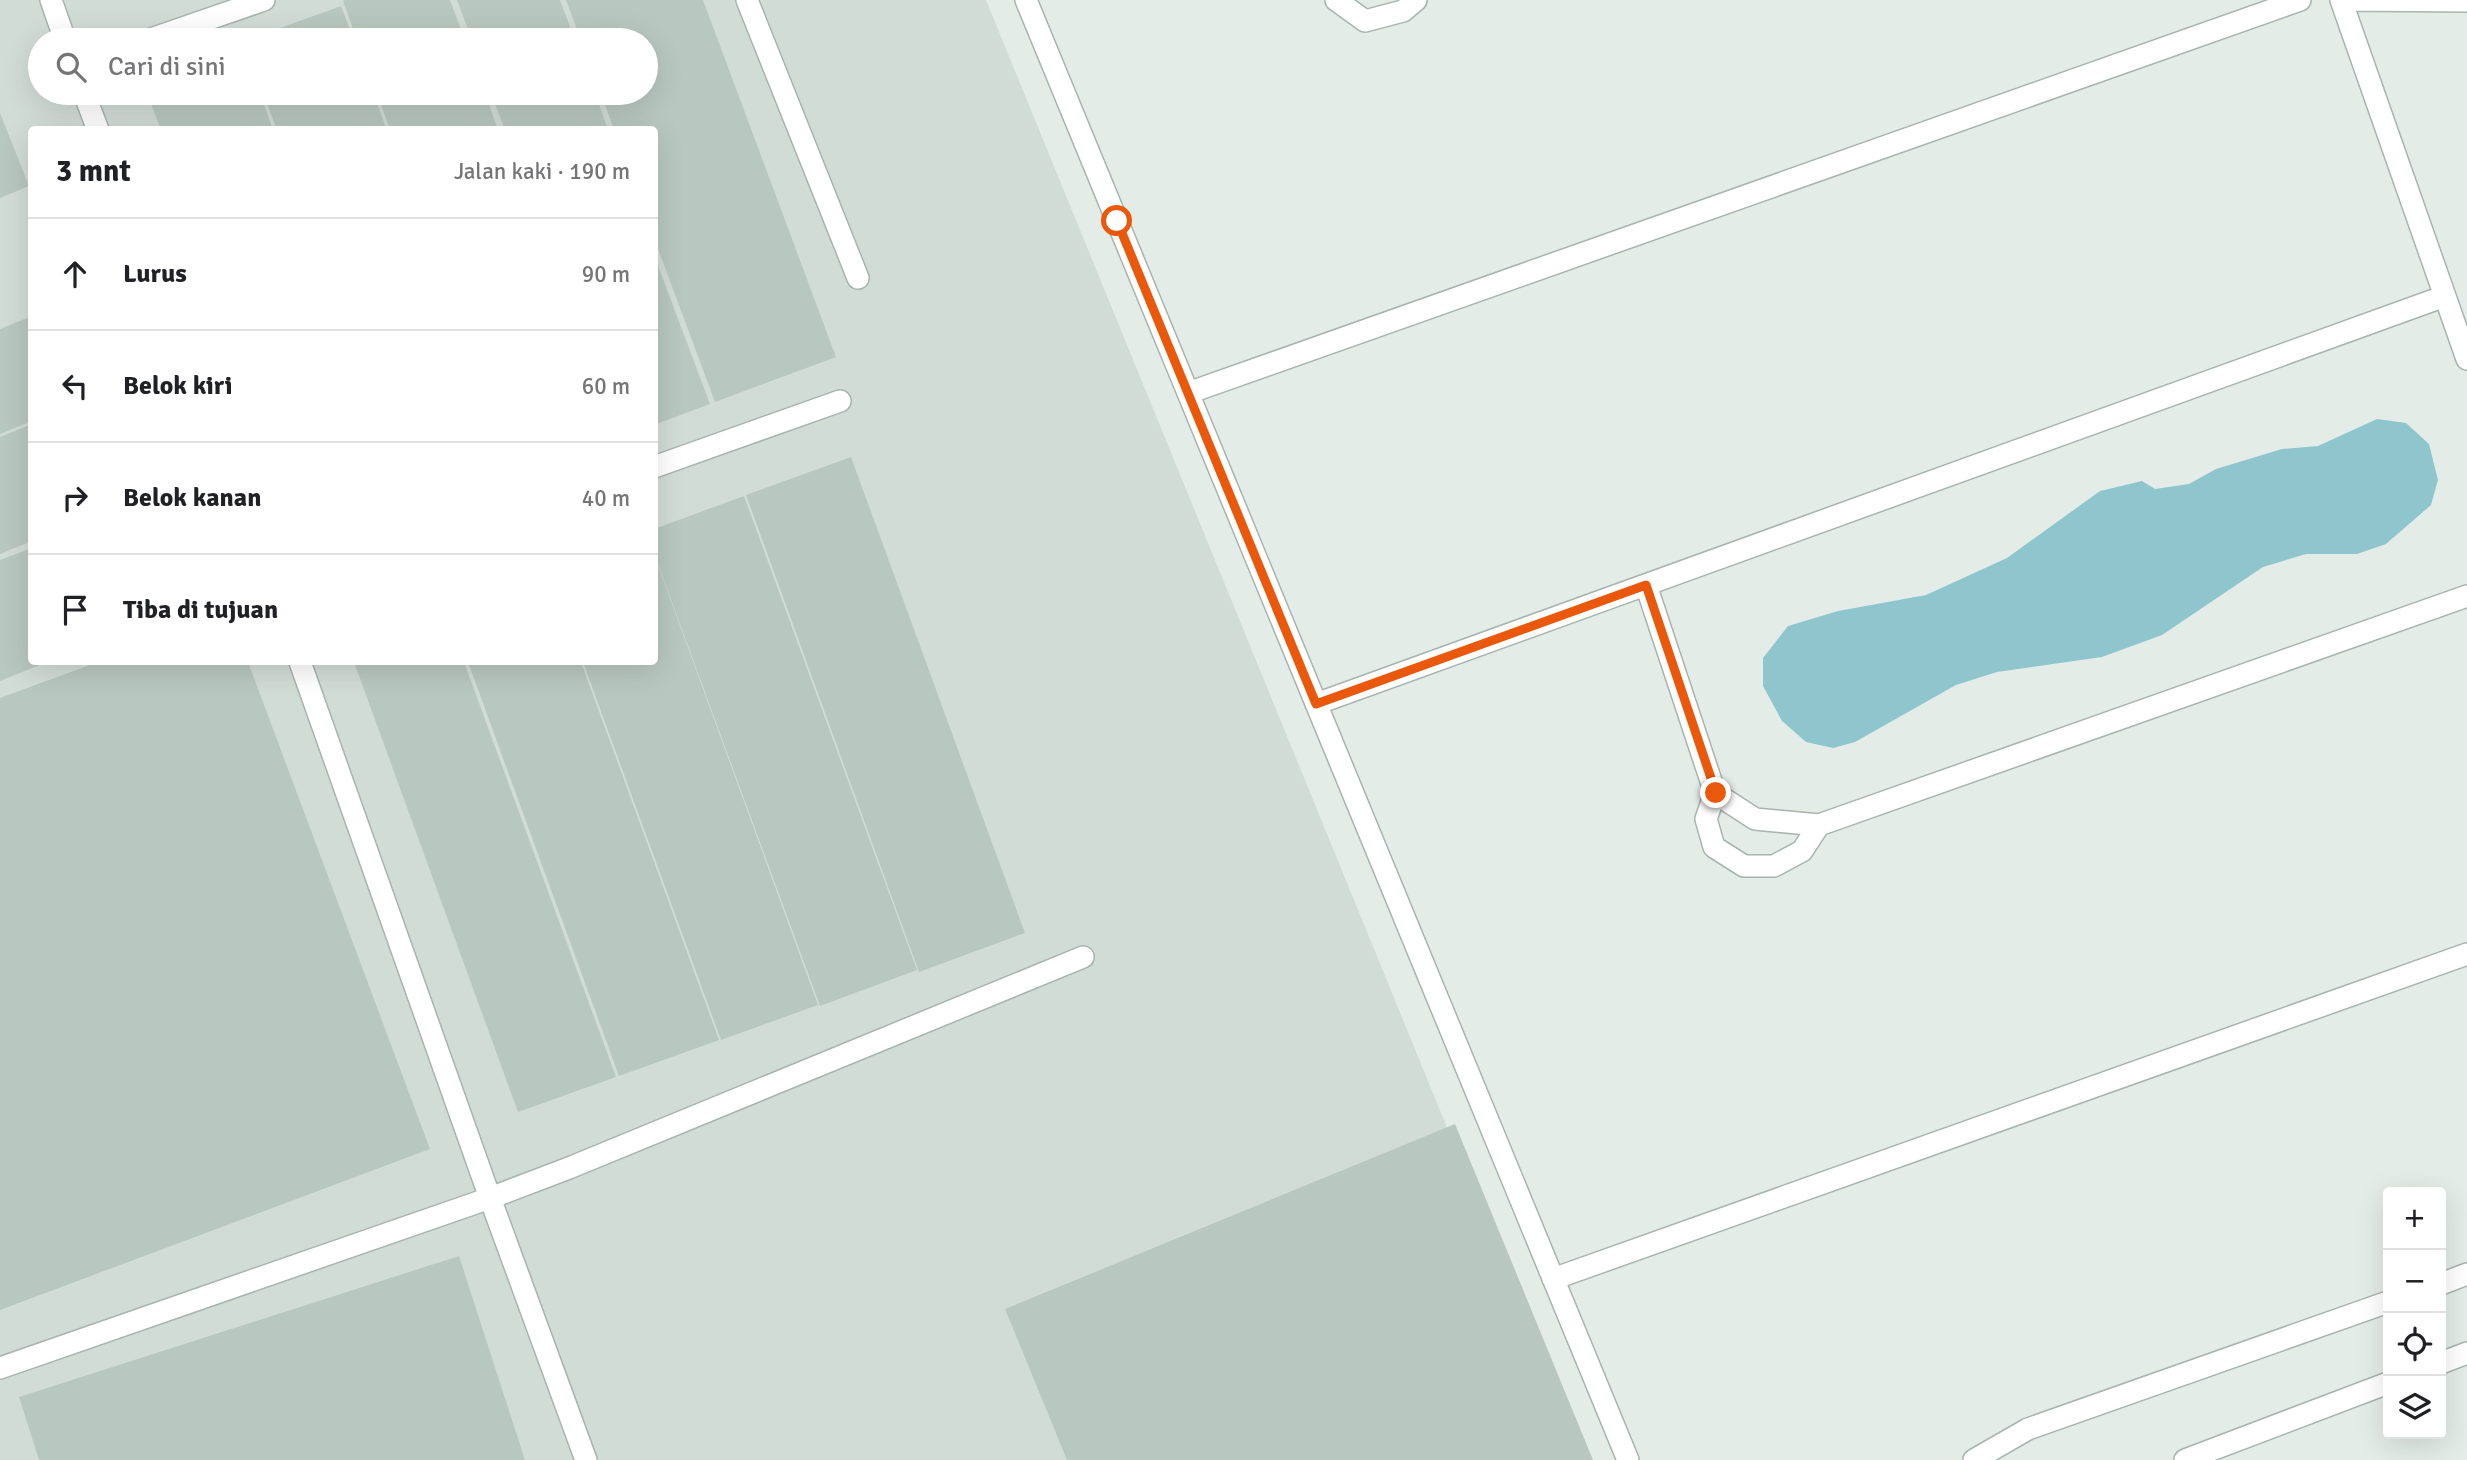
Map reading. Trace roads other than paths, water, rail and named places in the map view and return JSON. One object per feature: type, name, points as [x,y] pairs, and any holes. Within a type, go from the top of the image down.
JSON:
[{"type":"street","points":[[51,0],[61,28]]},
{"type":"street","points":[[183,28],[264,0]]},
{"type":"street","points":[[747,0],[858,278]]},
{"type":"street","points":[[1026,0],[1628,1460]]},
{"type":"street","points":[[1336,0],[1365,21],[1403,11],[1416,0]]},
{"type":"street","points":[[1188,393],[2300,0]]},
{"type":"street","points":[[2341,0],[2467,359]]},
{"type":"street","points":[[2349,0],[2467,1]]},
{"type":"street","points":[[89,105],[96,126]]},
{"type":"street","points":[[1316,704],[2445,296]]},
{"type":"street","points":[[658,466],[839,401]]},
{"type":"street","points":[[1646,585],[1716,793],[1755,819],[1819,825],[2467,596]]},
{"type":"street","points":[[301,665],[586,1460]]},
{"type":"street","points":[[1716,793],[1706,819],[1714,848],[1744,866],[1774,866],[1802,851],[1819,825]]},
{"type":"street","points":[[1553,1279],[2467,954]]},
{"type":"street","points":[[0,1368],[490,1198],[582,1163],[1083,957]]},
{"type":"street","points":[[2446,1282],[2467,1274]]},
{"type":"street","points":[[1974,1460],[2028,1429],[2383,1304]]},
{"type":"street","points":[[2446,1361],[2467,1353]]},
{"type":"street","points":[[2185,1460],[2383,1384]]},
{"type":"water","points":[[2377,419],[2406,423],[2429,444],[2438,480],[2431,505],[2386,544],[2357,554],[2306,554],[2263,567],[2162,635],[2102,657],[1997,672],[1956,685],[1855,742],[1833,748],[1806,742],[1782,721],[1763,686],[1763,658],[1788,626],[1838,611],[1926,595],[2007,558],[2100,491],[2142,481],[2155,489],[2189,484],[2216,469],[2282,449],[2318,446]]}]
